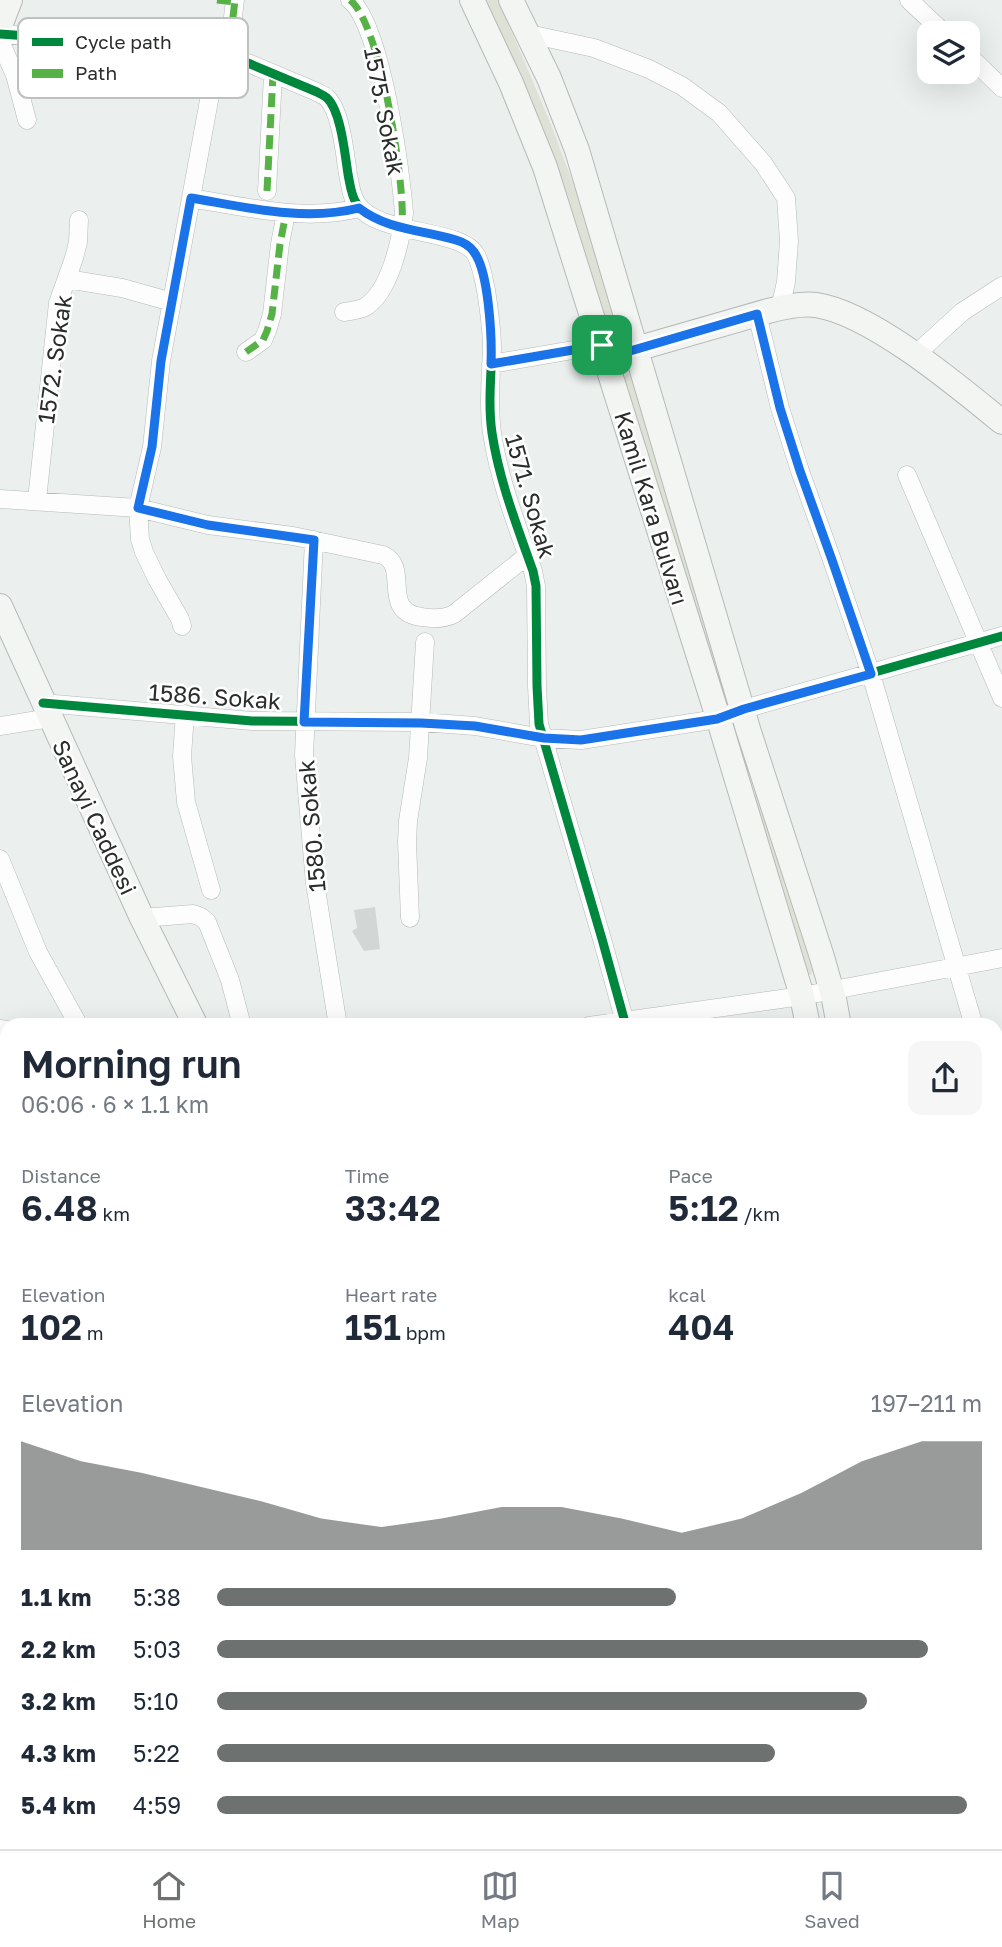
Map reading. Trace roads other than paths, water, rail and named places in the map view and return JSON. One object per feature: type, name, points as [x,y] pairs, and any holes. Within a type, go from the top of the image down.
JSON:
[{"type":"main road","points":[[0,26],[10,0]]},
{"type":"main road","name":"Kamil Kara Bulvarı","points":[[472,0],[511,83],[545,167],[604,351],[802,996],[806,1018]]},
{"type":"main road","name":"Kamil Kara Bulvarı","points":[[511,0],[559,103],[577,150],[748,729],[832,991],[837,1018]]},
{"type":"main road","points":[[604,351],[636,349],[768,311],[804,304],[815,305],[843,312],[915,355],[1002,422]]},
{"type":"main road","name":"Sanayi Caddesi","points":[[0,606],[142,918],[192,1018]]},
{"type":"street","name":"1575. Sokak","points":[[351,0],[361,12],[388,102],[402,199],[402,228]]},
{"type":"street","points":[[909,0],[931,21]]},
{"type":"street","points":[[0,34],[18,35]]},
{"type":"street","points":[[528,34],[594,48],[649,69],[682,86],[719,113],[764,163],[786,198],[789,241],[786,282],[768,311],[780,408],[871,674],[972,1018]]},
{"type":"street","points":[[0,41],[18,86]]},
{"type":"street","points":[[191,198],[286,213],[335,212],[359,208],[350,186],[342,134],[327,98],[248,63]]},
{"type":"street","points":[[980,67],[1002,88]]},
{"type":"street","points":[[267,191],[273,75]]},
{"type":"street","points":[[21,98],[27,120]]},
{"type":"street","points":[[182,626],[144,552],[139,532],[138,508],[152,447],[159,372],[191,198],[214,98]]},
{"type":"street","name":"1571. Sokak","points":[[359,208],[402,228],[458,240],[475,253],[482,271],[492,339],[489,405],[494,443],[537,586],[539,724],[624,1018]]},
{"type":"street","points":[[246,352],[263,340],[272,314],[286,213]]},
{"type":"street","name":"1572. Sokak","points":[[37,500],[58,303],[78,242],[79,219]]},
{"type":"street","points":[[344,312],[364,308],[379,294],[388,275],[402,228]]},
{"type":"street","points":[[66,279],[122,288],[172,302]]},
{"type":"street","points":[[915,355],[962,312],[1002,286]]},
{"type":"street","points":[[491,364],[604,351]]},
{"type":"street","points":[[907,475],[1002,698]]},
{"type":"street","points":[[0,499],[138,508],[208,525],[314,540],[383,555],[391,558],[399,604],[410,615],[447,618]]},
{"type":"street","name":"1580. Sokak","points":[[314,540],[304,755],[311,851],[336,1018]]},
{"type":"street","points":[[425,642],[447,618],[528,555]]},
{"type":"street","points":[[410,918],[408,821],[421,723],[425,642],[419,617]]},
{"type":"street","name":"1586. Sokak","points":[[0,726],[46,710],[185,714],[251,721],[475,726],[544,738],[581,740],[717,719],[1002,636]]},
{"type":"street","points":[[185,714],[182,756],[186,802],[211,890]]},
{"type":"street","points":[[0,859],[38,952],[75,1018]]},
{"type":"street","points":[[142,918],[193,914],[201,916],[207,922],[230,980],[240,1018]]},
{"type":"street","points":[[658,1018],[832,991],[1002,958]]}]
